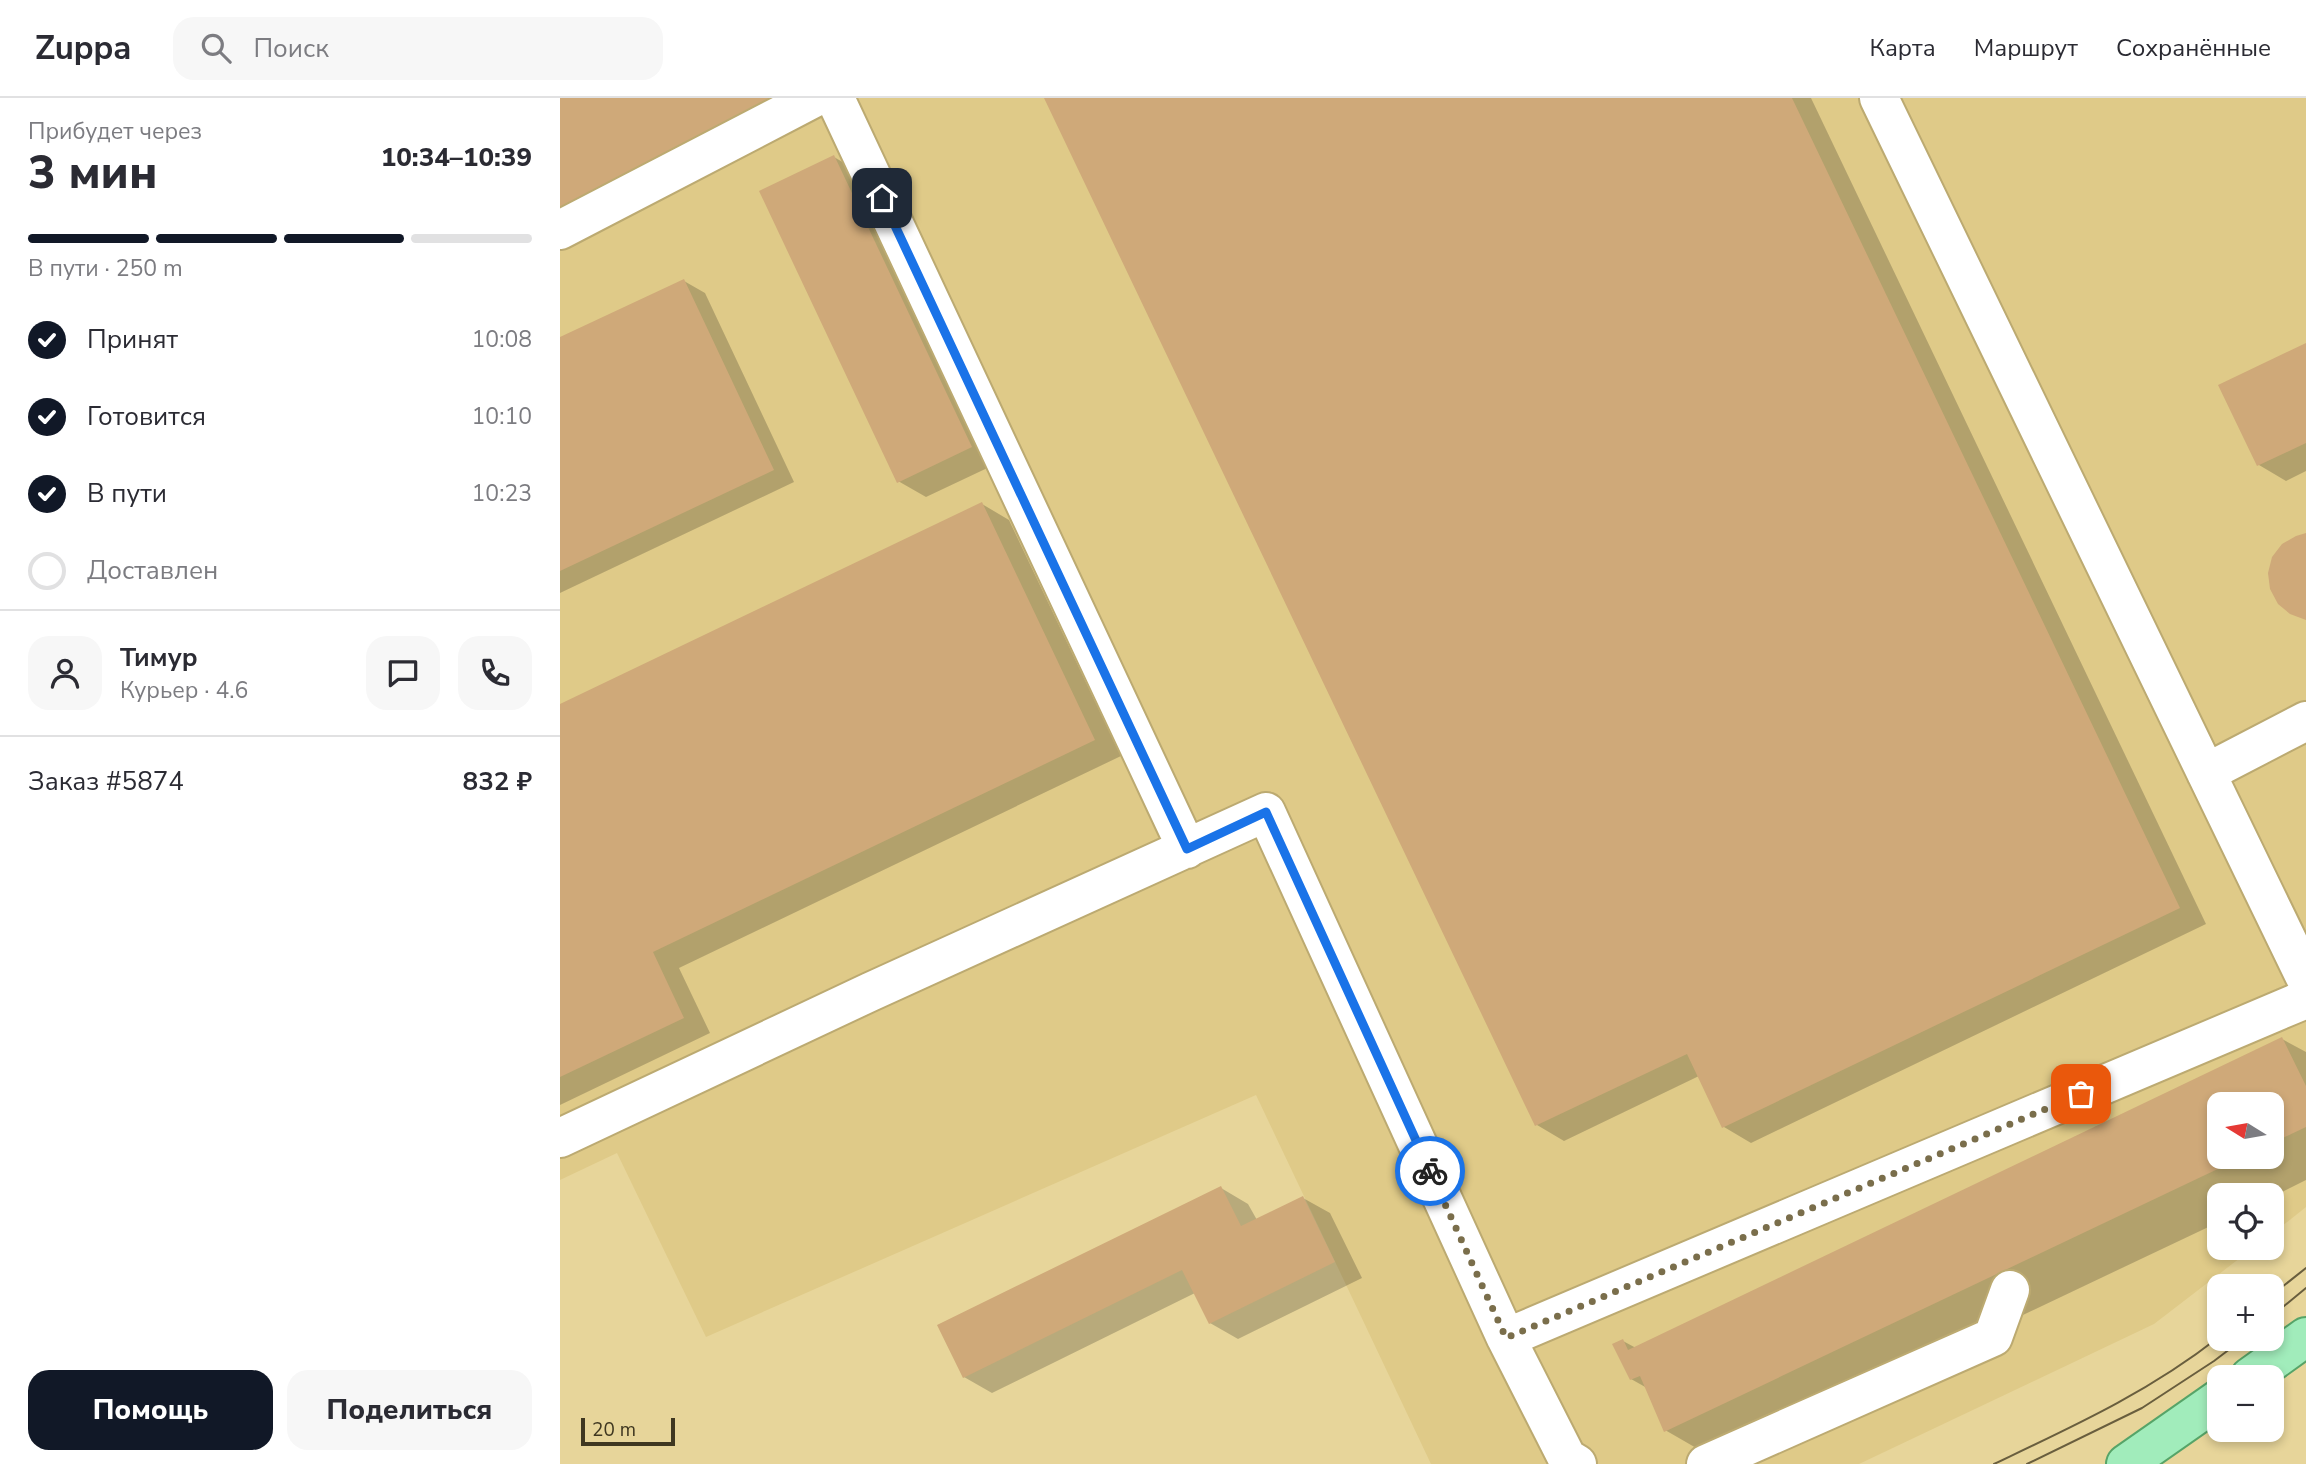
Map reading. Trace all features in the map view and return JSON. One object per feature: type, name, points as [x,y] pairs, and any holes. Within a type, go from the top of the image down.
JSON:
[{"type":"main road","points":[[2267,1365],[2306,1338]]},
{"type":"main road","points":[[2126,1464],[2207,1407]]},
{"type":"street","points":[[560,230],[814,98]]},
{"type":"street","points":[[835,98],[1187,849]]},
{"type":"street","points":[[1879,98],[2206,773],[2293,919],[2306,979]]},
{"type":"street","points":[[2206,773],[2306,721]]},
{"type":"street","points":[[560,1139],[870,992],[1266,812],[1506,1338],[1567,1458],[1577,1464]]},
{"type":"street","points":[[1506,1338],[2306,999]]},
{"type":"street","points":[[1706,1464],[1993,1337],[2010,1290]]},
{"type":"shaded area","points":[[560,98],[2306,98],[2306,1207],[2284,1224],[2284,1183],[2207,1183],[2207,1260],[2237,1260],[2219,1274],[2207,1274],[2207,1283],[2154,1324],[1859,1464],[1431,1464],[1256,1095],[706,1337],[617,1153],[560,1180]]},
{"type":"building","points":[[560,98],[789,98],[560,212]]},
{"type":"building","points":[[1044,98],[1792,98],[2180,908],[1722,1128],[1687,1054],[1535,1126]]},
{"type":"building","points":[[834,155],[972,447],[897,483],[759,191]]},
{"type":"building","points":[[684,279],[774,470],[560,571],[560,337]]},
{"type":"building","points":[[2306,343],[2306,443],[2257,466],[2218,385]]},
{"type":"building","points":[[982,502],[1095,740],[653,952],[684,1018],[560,1077],[560,704]]},
{"type":"building","points":[[2306,533],[2306,620],[2290,614],[2278,604],[2270,589],[2268,573],[2272,557],[2282,544]]},
{"type":"building","points":[[2282,1037],[2306,1086],[2306,1127],[2284,1137],[2284,1092],[2207,1092],[2207,1169],[2218,1169],[1664,1432],[1640,1376],[1630,1380],[1612,1344],[1623,1339],[1628,1350]]},
{"type":"building","points":[[1221,1186],[1241,1226],[1303,1196],[1335,1262],[1209,1324],[1182,1270],[963,1378],[937,1325]]},
{"type":"tram line","points":[[2284,1285],[2306,1268]]},
{"type":"tram line","points":[[2284,1306],[2306,1288]]},
{"type":"tram line","points":[[1994,1464],[2082,1422],[2166,1375],[2207,1346]]},
{"type":"tram line","points":[[2027,1464],[2142,1408],[2227,1351]]},
{"type":"way so far","points":[[1430,1171],[1506,1338],[2081,1094]]},
{"type":"route","points":[[882,198],[1187,849],[1266,812],[1430,1171]]}]
